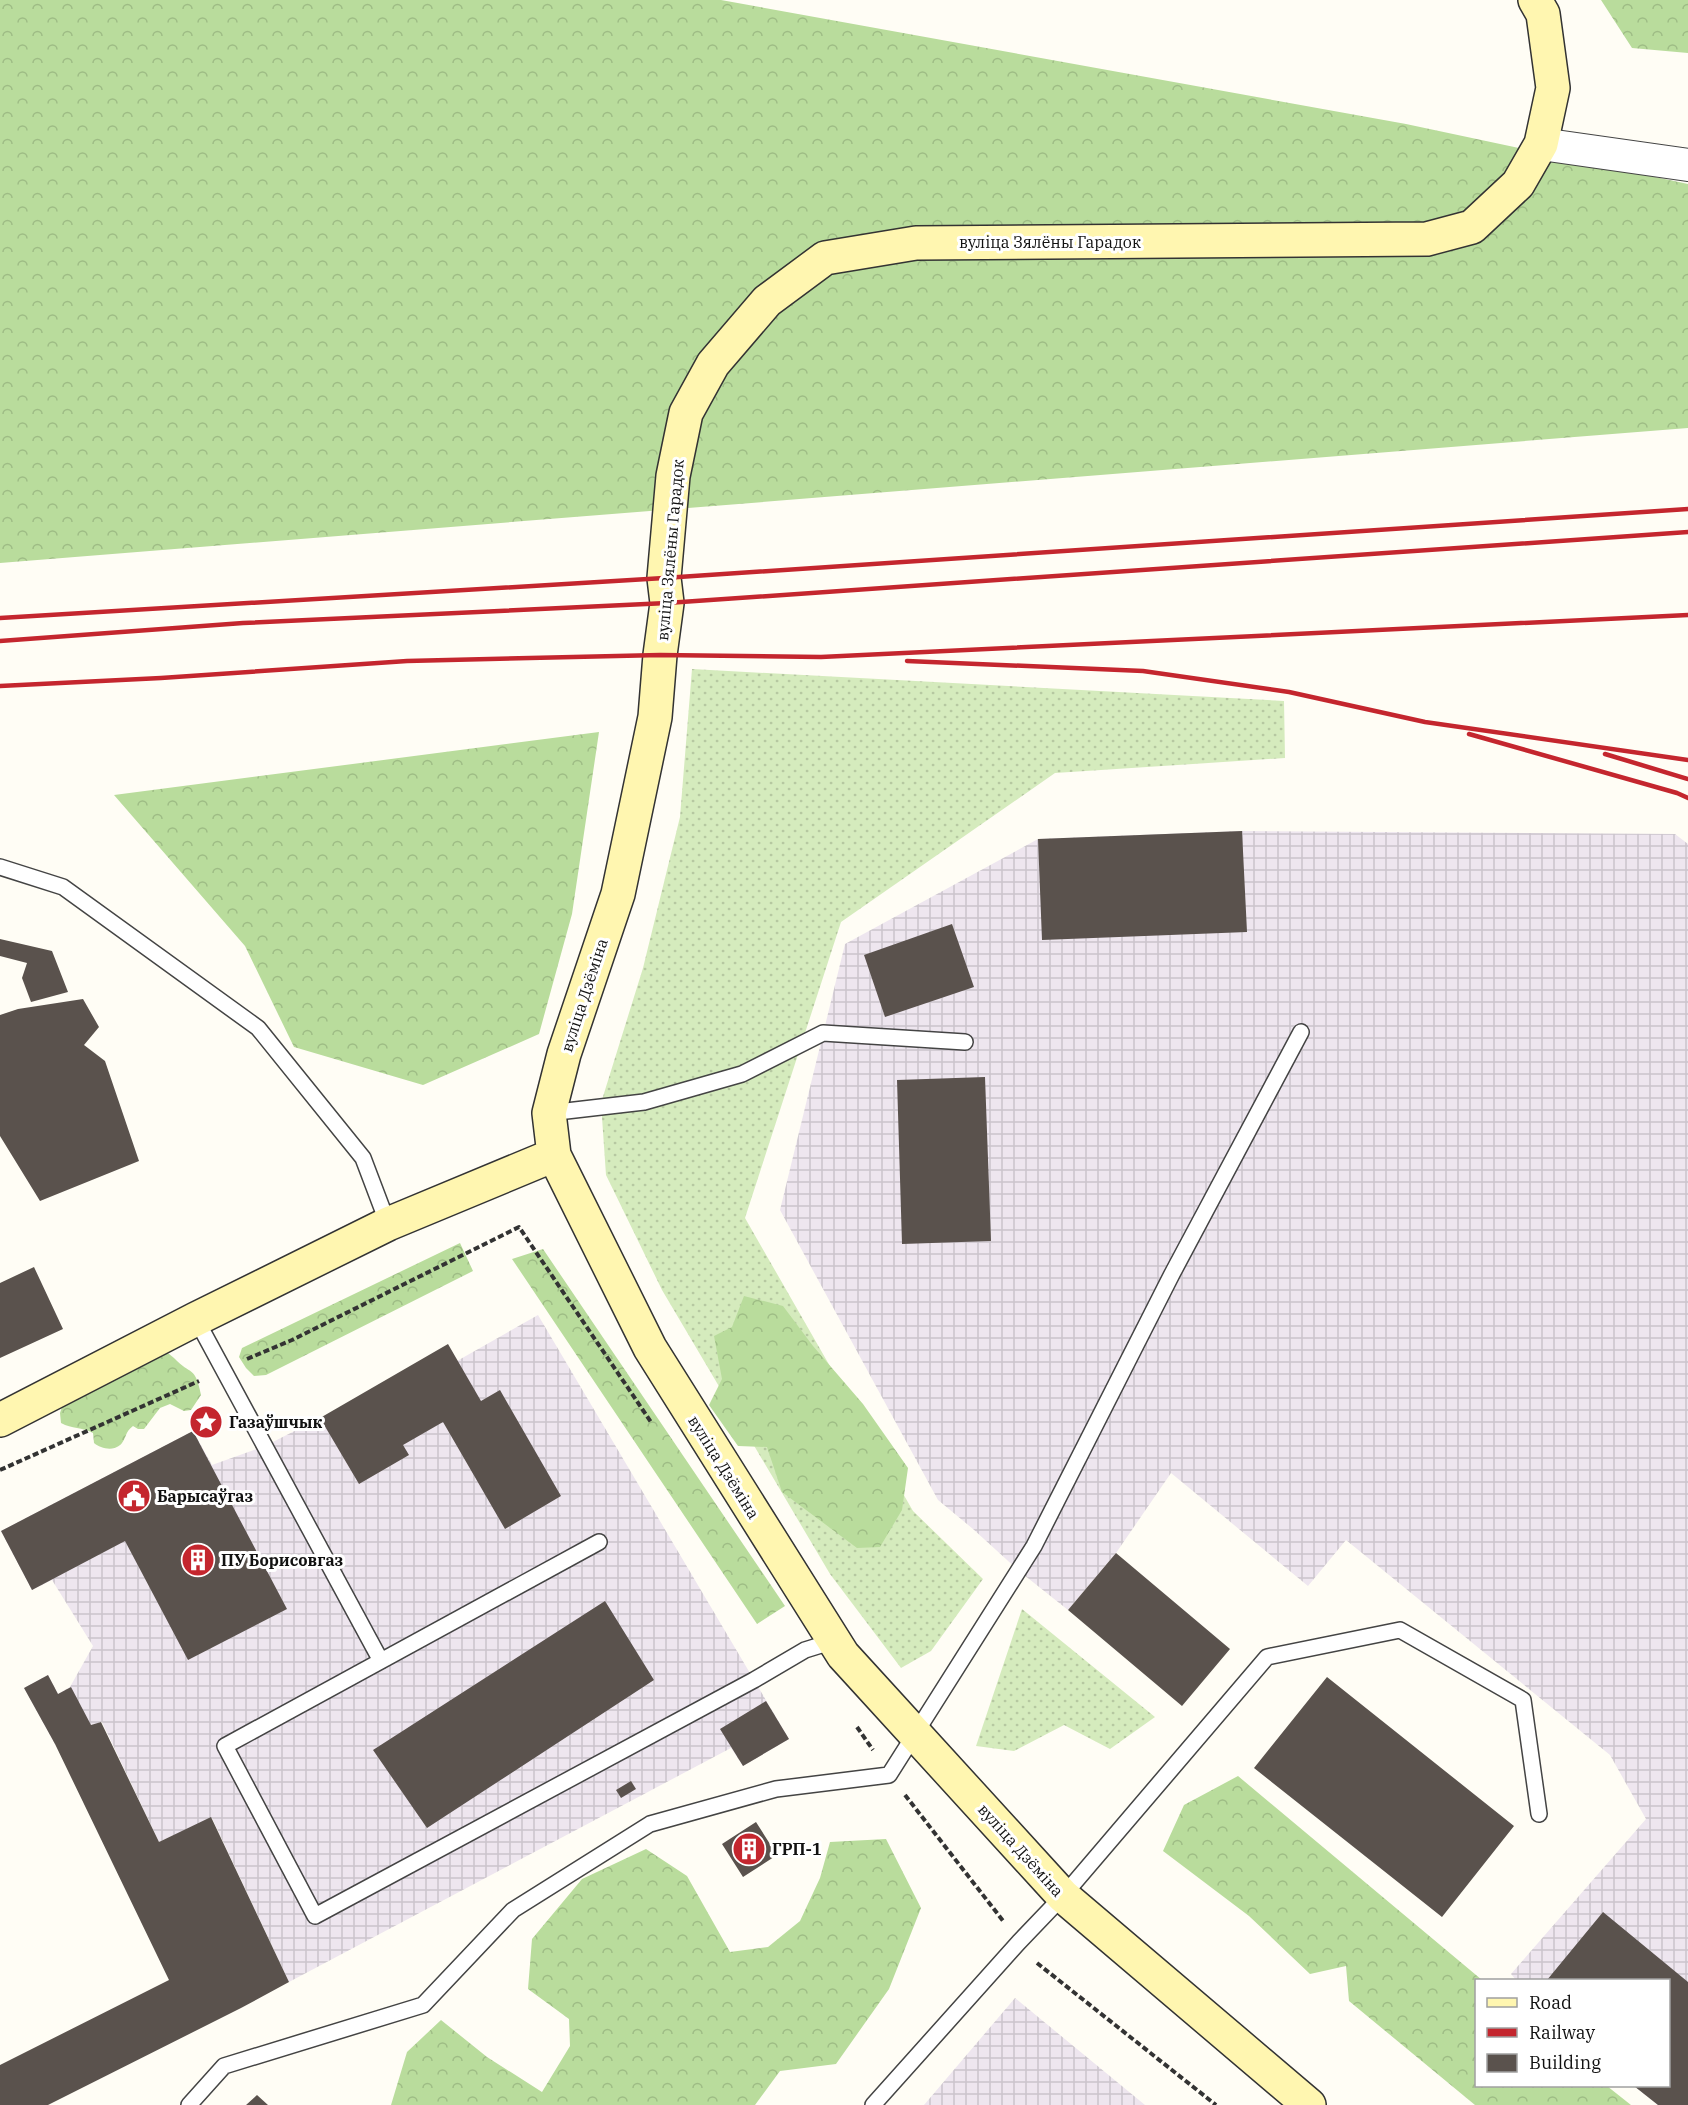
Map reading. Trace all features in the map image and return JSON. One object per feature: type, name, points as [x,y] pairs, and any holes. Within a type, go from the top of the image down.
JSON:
[{"type":"street","name":"вуліца Зялёны Гарадок","points":[[660,655],[667,603],[664,578],[673,476],[686,413],[713,364],[766,301],[825,258],[916,243],[1427,239],[1472,227],[1518,184],[1541,144],[1553,88],[1543,14],[1535,0]]},
{"type":"street","points":[[1541,144],[1688,165]]},
{"type":"street","name":"вуліца Дзёміна","points":[[660,655],[655,717],[618,894],[564,1054],[549,1113],[554,1155],[650,1348],[843,1655],[1063,1896],[1309,2105]]},
{"type":"street","points":[[0,1420],[388,1224],[554,1155]]},
{"type":"lane","points":[[0,867],[63,886],[258,1028],[363,1158],[388,1224]]},
{"type":"lane","points":[[189,2105],[224,2066],[423,2005],[513,1910],[650,1824],[776,1789],[890,1775],[1034,1546],[1172,1274],[1301,1032]]},
{"type":"lane","points":[[549,1113],[644,1102],[741,1074],[823,1033],[965,1042]]},
{"type":"lane","points":[[196,1319],[381,1661]]},
{"type":"lane","points":[[599,1542],[225,1746],[315,1916],[805,1650],[834,1641]]},
{"type":"lane","points":[[873,2105],[1063,1896],[1266,1657],[1400,1630],[1523,1700],[1539,1814]]},
{"type":"path","points":[[0,1470],[292,1340],[519,1227],[652,1423]]},
{"type":"path","points":[[857,1727],[890,1775],[1035,1961],[1216,2105]]},
{"type":"shaded area","points":[[1242,831],[1675,834],[1688,844],[1688,2105],[1658,2105],[1635,2087],[1670,2087],[1670,1979],[1515,1979],[1511,1974],[1646,1819],[1610,1755],[1346,1540],[1308,1586],[1171,1473],[1116,1553],[1068,1610],[1019,1571],[938,1500],[780,1210],[845,944],[1038,839]]},
{"type":"shaded area","points":[[538,1315],[789,1739],[743,1766],[731,1748],[289,1982],[212,1818],[159,1842],[102,1722],[91,1725],[55,1744],[24,1688],[48,1675],[58,1694],[70,1687],[93,1646],[52,1580],[32,1590],[1,1531],[193,1431],[212,1465],[265,1446],[320,1418],[457,1361]]},
{"type":"shaded area","points":[[1015,1998],[1145,2105],[924,2105]]},
{"type":"green space","points":[[0,0],[721,0],[1406,124],[1688,184],[1688,428],[0,563]]},
{"type":"green space","points":[[1601,0],[1688,0],[1688,53],[1632,48]]},
{"type":"green space","points":[[692,669],[1284,701],[1285,758],[1055,773],[841,922],[745,1218],[913,1511],[983,1579],[931,1651],[901,1668],[830,1574],[662,1290],[606,1175],[601,1103],[643,968],[680,817]]},
{"type":"green space","points":[[599,732],[572,914],[539,1034],[423,1085],[294,1047],[245,946],[114,795]]},
{"type":"green space","points":[[460,1243],[473,1271],[266,1375],[254,1376],[239,1357],[242,1348]]},
{"type":"green space","points":[[543,1249],[785,1606],[757,1624],[512,1259]]},
{"type":"green space","points":[[744,1296],[783,1306],[813,1346],[863,1404],[908,1468],[902,1510],[880,1547],[857,1548],[782,1492],[767,1447],[738,1446],[709,1405],[722,1379],[714,1336],[732,1327]]},
{"type":"green space","points":[[158,1347],[192,1372],[197,1379],[201,1395],[191,1410],[184,1411],[170,1404],[160,1408],[144,1429],[133,1426],[122,1443],[112,1449],[100,1447],[94,1443],[93,1433],[61,1423],[60,1413],[63,1404]]},
{"type":"green space","points":[[1022,1609],[1155,1717],[1110,1749],[1064,1725],[1014,1751],[976,1746]]},
{"type":"green space","points":[[1238,1776],[1481,1979],[1475,1979],[1475,2087],[1608,2087],[1631,2105],[1475,2105],[1349,2001],[1346,1966],[1310,1974],[1249,1916],[1163,1851],[1184,1805]]},
{"type":"green space","points":[[886,1839],[921,1908],[889,1989],[836,2064],[780,2071],[755,2105],[391,2105],[407,2052],[441,2020],[487,2057],[542,2092],[570,2046],[569,2019],[528,1989],[532,1939],[582,1879],[646,1849],[687,1876],[730,1952],[768,1947],[800,1921],[820,1878],[830,1842]]},
{"type":"building","points":[[1242,831],[1247,932],[1042,940],[1038,839]]},
{"type":"building","points":[[952,924],[974,987],[885,1017],[864,955]]},
{"type":"building","points":[[0,939],[52,951],[68,992],[31,1002],[22,978],[27,963],[0,956]]},
{"type":"building","points":[[83,999],[99,1027],[84,1045],[105,1061],[139,1161],[40,1201],[0,1136],[0,1015],[18,1009]]},
{"type":"building","points":[[985,1077],[991,1241],[902,1244],[897,1080]]},
{"type":"building","points":[[34,1267],[63,1329],[0,1358],[0,1283]]},
{"type":"building","points":[[448,1344],[481,1401],[500,1390],[561,1496],[505,1529],[443,1422],[403,1445],[409,1455],[359,1484],[320,1418]]},
{"type":"building","name":"ПУ Борисовгаз","points":[[193,1431],[287,1609],[188,1660],[125,1541],[32,1590],[1,1531]]},
{"type":"building","points":[[1116,1553],[1230,1649],[1182,1706],[1068,1610]]},
{"type":"building","points":[[605,1601],[654,1680],[427,1828],[373,1750]]},
{"type":"building","points":[[48,1675],[58,1694],[71,1687],[91,1725],[101,1722],[159,1842],[211,1817],[289,1982],[48,2105],[0,2105],[0,2065],[169,1980],[55,1744],[24,1688]]},
{"type":"building","points":[[1327,1677],[1514,1826],[1442,1917],[1254,1768]]},
{"type":"building","points":[[766,1701],[789,1739],[743,1766],[720,1729]]},
{"type":"building","points":[[631,1781],[636,1789],[621,1798],[616,1790]]},
{"type":"building","name":"ГРП-1","points":[[756,1822],[777,1855],[743,1877],[722,1844]]},
{"type":"building","points":[[1603,1912],[1688,1982],[1688,2105],[1658,2105],[1635,2087],[1670,2087],[1670,1979],[1548,1979]]},
{"type":"building","points":[[257,2095],[268,2105],[246,2105]]},
{"type":"railway","points":[[0,618],[664,578],[1688,509]]},
{"type":"railway","points":[[0,641],[243,623],[667,603],[1688,532]]},
{"type":"railway","points":[[0,686],[161,678],[407,661],[660,655],[821,657],[1688,615]]},
{"type":"railway","points":[[907,661],[1143,671],[1289,692],[1425,722],[1688,760]]},
{"type":"railway","points":[[1469,734],[1688,798]]},
{"type":"railway","points":[[1605,754],[1688,779]]},
{"type":"place","name":"Газаўшчык","points":[[206,1422]]},
{"type":"place","name":"Барысаўгаз","points":[[134,1496]]},
{"type":"place","name":"ПУ Борисовгаз","points":[[198,1560]]},
{"type":"place","name":"ГРП-1","points":[[749,1849]]}]
